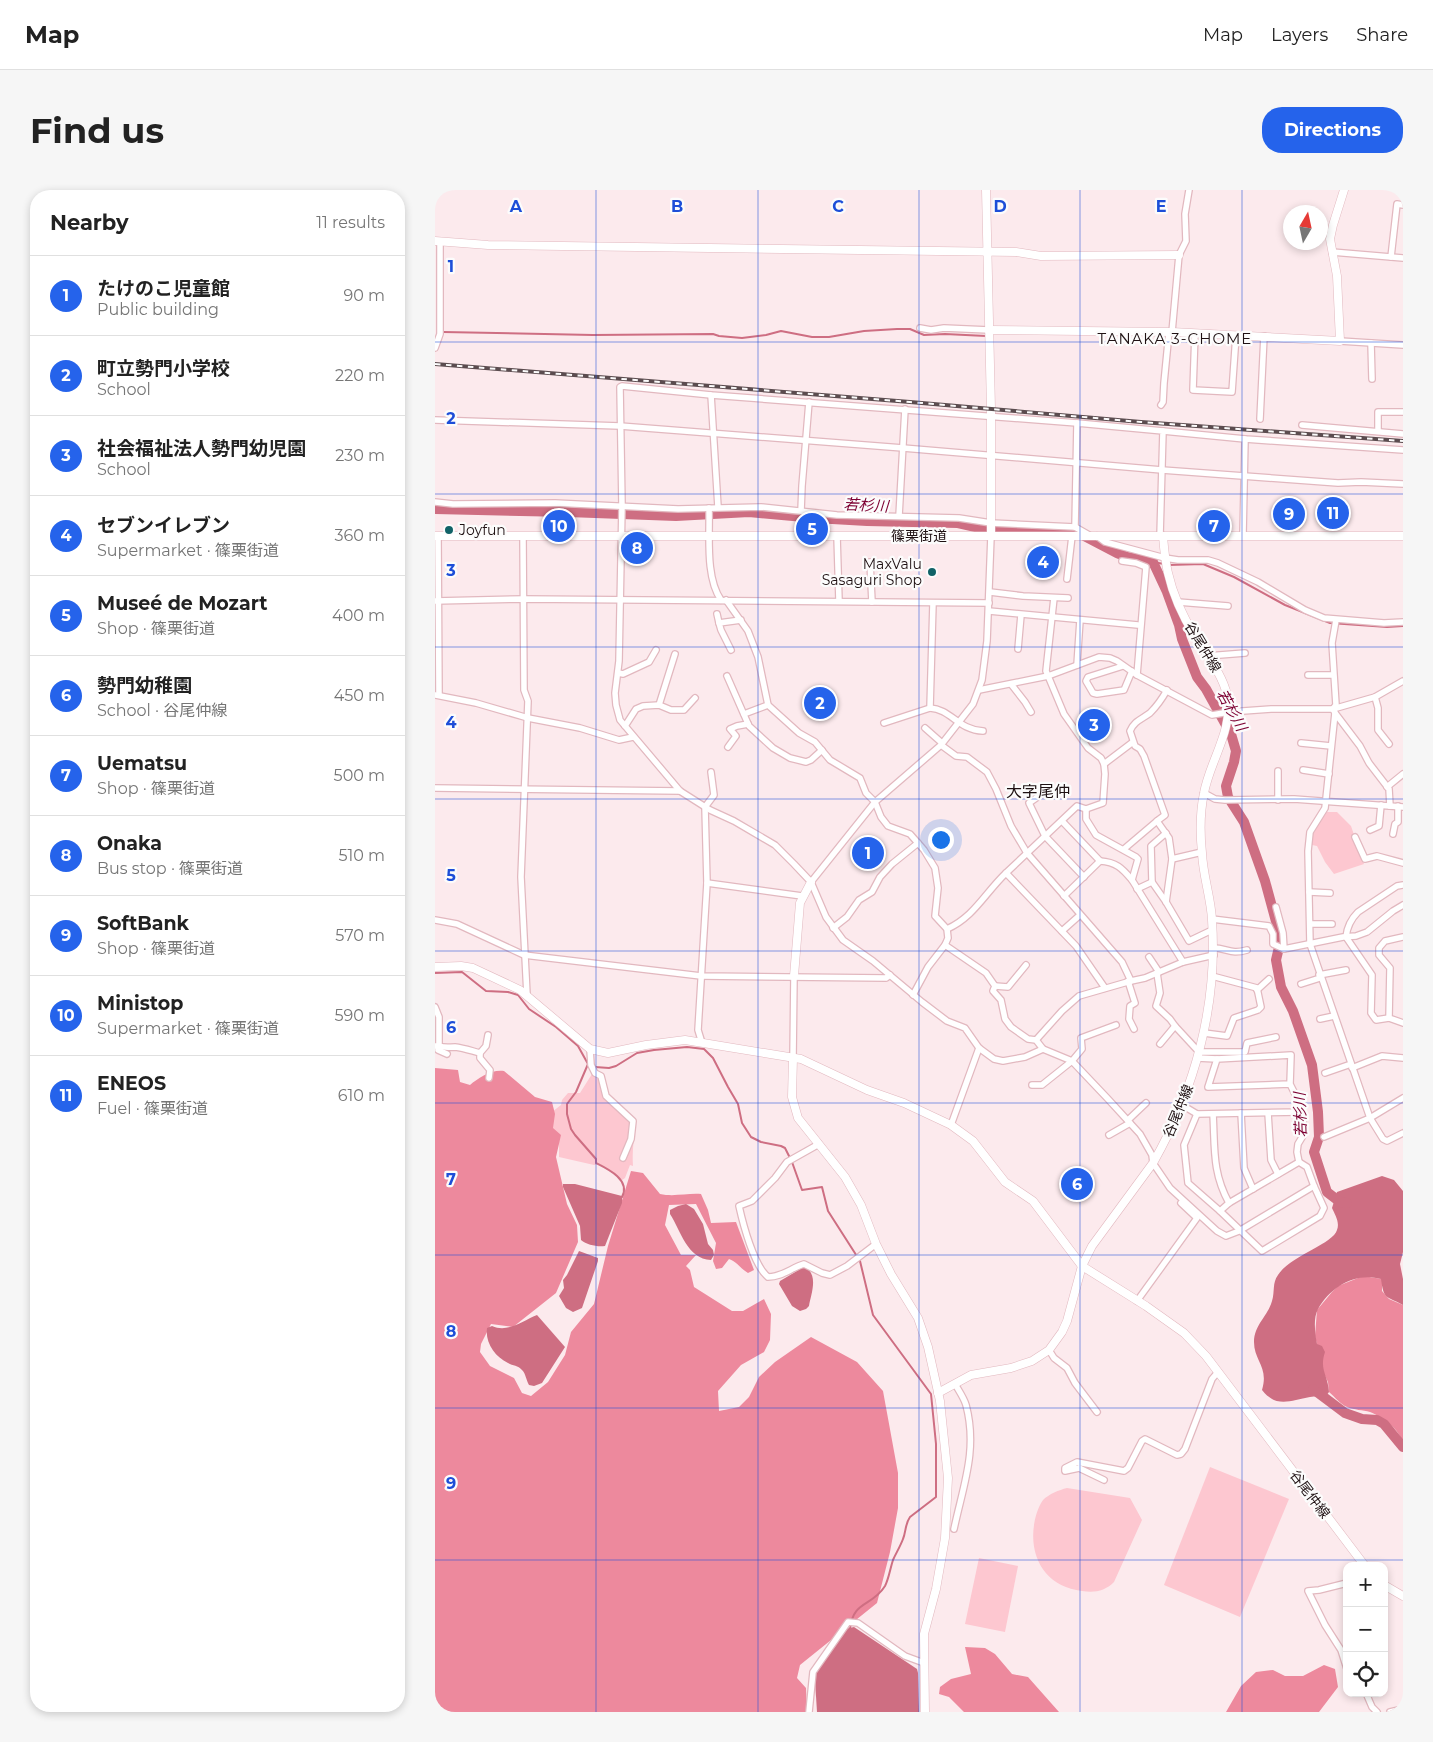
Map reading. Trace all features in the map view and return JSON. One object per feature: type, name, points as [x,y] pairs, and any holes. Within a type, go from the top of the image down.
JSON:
[{"type":"street","points":[[925,1712],[924,1634],[936,1589],[945,1538],[948,1478],[938,1394],[928,1347],[918,1318],[891,1274],[876,1244],[861,1205],[845,1178],[804,1127],[794,1108],[791,1092],[794,976],[797,918],[802,896],[811,882],[875,802],[942,744],[973,704],[979,690],[987,641],[991,530],[987,190]]},
{"type":"street","points":[[1161,405],[1163,402],[1179,255],[1186,241],[1185,214],[1189,190]]},
{"type":"street","points":[[1340,341],[1337,276],[1330,238],[1344,190]]},
{"type":"street","points":[[1391,257],[1397,204],[1403,205]]},
{"type":"street","points":[[435,348],[440,334],[438,242],[488,245],[1016,252],[1041,256],[1179,255]]},
{"type":"street","points":[[1332,252],[1403,258]]},
{"type":"street","points":[[920,328],[931,330],[944,328],[1171,332],[1403,345]]},
{"type":"street","points":[[1195,333],[1193,390],[1233,392],[1236,335]]},
{"type":"street","points":[[1260,419],[1264,336]]},
{"type":"street","points":[[1371,343],[1372,379]]},
{"type":"street","points":[[1043,1049],[1025,1057],[1003,1061],[994,1058],[979,1048],[965,1028],[947,1020],[843,940],[826,917],[811,882],[775,845],[734,821],[705,807],[680,791],[619,720],[615,704],[618,673],[622,506],[621,387],[1077,423],[1245,439],[1403,450]]},
{"type":"street","points":[[711,395],[718,507]]},
{"type":"street","points":[[801,512],[809,402]]},
{"type":"street","points":[[899,516],[905,409]]},
{"type":"street","points":[[1378,432],[1378,412],[1403,412]]},
{"type":"street","points":[[435,420],[620,426],[1161,470],[1338,483],[1403,484]]},
{"type":"street","points":[[1075,527],[1077,423]]},
{"type":"street","points":[[1302,425],[1403,434]]},
{"type":"street","points":[[1162,536],[1161,470],[1163,431]]},
{"type":"street","points":[[1243,535],[1245,439]]},
{"type":"street","points":[[435,502],[453,504],[555,503],[678,509],[761,507],[837,515],[959,518],[991,530],[1075,527],[1105,542],[1131,550],[1178,560],[1208,560],[1217,563],[1258,582],[1305,610],[1324,618],[1384,624],[1403,622]]},
{"type":"street","points":[[709,508],[711,573],[715,592],[741,620],[748,631],[758,657],[768,705],[799,733],[815,742],[830,760],[860,778],[866,793],[875,802],[881,817],[888,826],[910,834],[924,850],[935,868],[939,888],[935,916],[947,929],[948,938],[913,995]]},
{"type":"street","name":"篠栗街道","points":[[436,536],[837,536],[991,530],[1073,536],[1403,536]]},
{"type":"street","points":[[436,536],[437,695],[475,703],[527,718],[580,728],[619,740],[633,737]]},
{"type":"street","points":[[523,536],[524,690],[528,701],[521,877],[527,995]]},
{"type":"street","points":[[837,536],[839,601]]},
{"type":"street","points":[[1067,579],[1073,536]]},
{"type":"street","name":"谷尾仲線","points":[[1162,536],[1168,573],[1178,602],[1225,688],[1227,715],[1225,729],[1203,793],[1201,822],[1201,852],[1213,930],[1211,997],[1204,1033],[1182,1105],[1153,1163],[1105,1226],[1082,1266],[1184,1333],[1206,1356],[1362,1562]]},
{"type":"street","points":[[1130,562],[1131,550]]},
{"type":"street","points":[[1122,561],[1145,567],[1134,673],[1124,690],[1097,694],[1090,690],[1086,681],[1088,677],[1123,666]]},
{"type":"street","points":[[869,562],[872,602]]},
{"type":"street","points":[[990,592],[1068,598]]},
{"type":"street","points":[[947,929],[963,920],[983,901],[993,885],[1077,806],[1086,809],[1103,803],[1105,774],[1101,758],[1088,748],[1064,714],[1046,671],[1054,598]]},
{"type":"street","points":[[437,601],[524,599],[989,603]]},
{"type":"street","points":[[1178,602],[1228,606]]},
{"type":"street","points":[[930,708],[933,603]]},
{"type":"street","points":[[989,611],[1138,625]]},
{"type":"street","points":[[717,614],[721,630],[731,650]]},
{"type":"street","points":[[1018,649],[1021,615]]},
{"type":"street","points":[[719,623],[741,620]]},
{"type":"street","points":[[1077,665],[1080,620]]},
{"type":"street","points":[[1336,620],[1332,644],[1336,705],[1326,802],[1325,808],[1310,832],[1310,944],[1370,1118],[1383,1139],[1387,1141],[1402,1135]]},
{"type":"street","points":[[618,673],[623,674],[649,662],[656,650]]},
{"type":"street","points":[[1207,656],[1245,653]]},
{"type":"street","points":[[659,705],[675,654]]},
{"type":"street","points":[[979,690],[1048,676],[1104,657],[1117,661],[1134,673],[1212,715],[1227,715],[1271,709],[1334,711],[1375,697],[1403,681]]},
{"type":"street","points":[[1308,675],[1333,674]]},
{"type":"street","points":[[727,676],[748,724],[773,748],[790,758],[806,762],[822,750]]},
{"type":"street","points":[[1011,684],[1031,712]]},
{"type":"street","points":[[1124,849],[1165,815],[1140,749],[1135,746],[1129,731],[1132,724],[1149,713],[1161,701],[1167,690]]},
{"type":"street","points":[[1375,697],[1378,708],[1378,730],[1389,744]]},
{"type":"street","points":[[625,726],[636,709],[643,706],[659,705],[671,710],[684,710],[695,698]]},
{"type":"street","points":[[744,714],[768,705]]},
{"type":"street","points":[[884,722],[930,708],[939,708],[959,724],[972,731],[983,731]]},
{"type":"street","points":[[1334,711],[1387,787],[1390,806]]},
{"type":"street","points":[[728,747],[736,736],[730,729],[748,724]]},
{"type":"street","points":[[925,728],[956,756],[967,757],[987,772],[1011,826],[1027,853],[1122,962],[1135,1003],[1130,1006],[1129,1019],[1134,1029]]},
{"type":"street","points":[[1103,764],[1133,742]]},
{"type":"street","points":[[1301,743],[1331,746]]},
{"type":"street","points":[[1303,770],[1329,774]]},
{"type":"street","points":[[1278,771],[1278,800]]},
{"type":"street","points":[[702,1043],[698,1030],[707,883],[705,807],[714,795],[711,772]]},
{"type":"street","points":[[1387,787],[1403,774]]},
{"type":"street","points":[[435,788],[680,791]]},
{"type":"street","points":[[1049,788],[1029,803],[1045,836],[1084,877]]},
{"type":"street","points":[[1203,793],[1215,799],[1225,800],[1278,800],[1401,807],[1393,834]]},
{"type":"street","points":[[1370,830],[1379,826],[1381,805]]},
{"type":"street","points":[[1086,809],[1087,819],[1096,835],[1124,849],[1138,859],[1132,880]]},
{"type":"street","points":[[1062,821],[1100,861],[1110,862],[1121,867],[1132,880],[1183,962]]},
{"type":"street","points":[[1157,821],[1169,838],[1172,859],[1166,902]]},
{"type":"street","points":[[1166,832],[1151,846],[1152,882],[1189,941],[1213,930]]},
{"type":"street","points":[[1355,837],[1365,859],[1377,856],[1403,863]]},
{"type":"street","points":[[833,928],[847,917],[859,900],[872,892],[880,877],[892,864],[918,843]]},
{"type":"street","points":[[1172,859],[1201,852]]},
{"type":"street","points":[[1064,896],[1100,861]]},
{"type":"street","points":[[1006,873],[1076,946],[1105,988]]},
{"type":"street","points":[[1137,889],[1152,882]]},
{"type":"street","points":[[707,883],[802,896]]},
{"type":"street","points":[[1403,885],[1397,886],[1358,912],[1350,921],[1346,937],[1372,975],[1371,1013],[1376,1020],[1389,1018],[1403,1023]]},
{"type":"street","points":[[1309,892],[1330,893]]},
{"type":"street","points":[[1212,919],[1269,926],[1273,934],[1273,944],[1284,949],[1356,936],[1367,932],[1393,910],[1403,905]]},
{"type":"street","points":[[1276,907],[1283,934],[1284,949]]},
{"type":"street","points":[[1062,931],[1080,915]]},
{"type":"street","points":[[435,920],[457,924],[525,955],[701,976],[886,978],[890,975]]},
{"type":"street","points":[[1310,924],[1332,924]]},
{"type":"street","points":[[1389,1018],[1390,968],[1379,955],[1379,948],[1385,941],[1403,937]]},
{"type":"street","points":[[945,945],[986,972],[995,986]]},
{"type":"street","points":[[1037,1040],[1062,1011],[1079,996],[1145,978],[1220,948],[1233,953],[1247,950]]},
{"type":"street","points":[[1149,957],[1158,973],[1160,993],[1156,1006],[1170,1019],[1198,1055],[1217,1059],[1291,1054],[1290,1084],[1295,1094],[1302,1100],[1300,1112],[1303,1119],[1304,1134],[1298,1144],[1297,1152],[1299,1162],[1307,1167],[1324,1208],[1320,1216],[1262,1251],[1188,1183],[1184,1145],[1197,1114]]},
{"type":"street","points":[[995,986],[1008,987],[1027,965]]},
{"type":"street","points":[[435,967],[461,966],[473,968],[527,995],[590,1049],[608,1053],[685,1040],[801,1059],[867,1090],[904,1103],[951,1125],[973,1141],[1005,1182],[1033,1200],[1082,1266],[1067,1321],[1062,1332],[1049,1350],[1032,1361],[1011,1368],[971,1375],[938,1394]]},
{"type":"street","points":[[1301,984],[1320,976],[1347,970]]},
{"type":"street","points":[[1204,1033],[1227,1036],[1234,1018],[1258,1010],[1261,1007],[1257,988],[1212,976]]},
{"type":"street","points":[[1257,990],[1269,979]]},
{"type":"street","points":[[995,986],[993,992],[1001,1000],[1005,1019],[1028,1039],[1037,1040],[1043,1049],[1072,1061],[1140,1134],[1152,1155],[1153,1163],[1170,1188],[1217,1231],[1226,1236],[1239,1231],[1314,1186]]},
{"type":"street","points":[[435,1007],[439,1017],[437,1050],[447,1054]]},
{"type":"street","points":[[1320,1019],[1334,1016]]},
{"type":"street","points":[[1032,1085],[1042,1085],[1072,1061],[1082,1049],[1081,1038],[1116,1025]]},
{"type":"street","points":[[1160,1044],[1175,1026]]},
{"type":"street","points":[[480,1053],[486,1046],[488,1035]]},
{"type":"street","points":[[1198,1055],[1245,1052],[1247,1043],[1276,1037]]},
{"type":"street","points":[[437,1046],[467,1049],[480,1053]]},
{"type":"street","points":[[951,1125],[979,1048]]},
{"type":"street","points":[[590,1049],[591,1065],[595,1073],[601,1076],[606,1096],[633,1121],[631,1139],[623,1158]]},
{"type":"street","points":[[480,1053],[481,1058],[490,1070],[489,1078]]},
{"type":"street","points":[[1325,1073],[1382,1056],[1403,1058]]},
{"type":"street","points":[[1217,1059],[1208,1087],[1290,1084]]},
{"type":"street","points":[[1324,1137],[1370,1118],[1403,1098]]},
{"type":"street","points":[[1109,1135],[1129,1122],[1146,1103]]},
{"type":"street","points":[[1182,1105],[1197,1114],[1300,1112]]},
{"type":"street","points":[[1241,1113],[1244,1168],[1253,1189]]},
{"type":"street","points":[[1268,1113],[1271,1160],[1278,1174]]},
{"type":"street","points":[[1213,1114],[1216,1169],[1222,1190],[1229,1204]]},
{"type":"street","points":[[819,1144],[787,1162],[775,1178],[752,1201],[739,1206],[743,1224],[761,1271],[768,1276],[774,1277],[804,1264],[830,1275],[847,1266],[876,1244]]},
{"type":"street","points":[[1220,1211],[1299,1162]]},
{"type":"street","points":[[1137,1301],[1197,1218],[1170,1192],[1170,1188]]},
{"type":"street","points":[[1049,1350],[1054,1358],[1067,1368],[1075,1383],[1097,1412]]},
{"type":"street","points":[[1104,1480],[1079,1468],[1065,1471],[1065,1468],[1077,1462],[1124,1471],[1128,1468],[1142,1441],[1145,1439],[1177,1455],[1181,1454],[1185,1449],[1212,1379],[1218,1372]]},
{"type":"street","points":[[953,1529],[970,1460],[971,1433],[965,1403],[955,1384]]},
{"type":"street","points":[[1343,1584],[1308,1591],[1343,1656]]},
{"type":"street","points":[[1388,1587],[1403,1596]]},
{"type":"street","points":[[809,1712],[813,1672],[848,1622],[858,1623],[905,1656],[924,1663]]},
{"type":"street","points":[[1368,1697],[1372,1707],[1377,1712]]},
{"type":"street","points":[[1390,1712],[1403,1709]]},
{"type":"shaded area","points":[[1327,812],[1337,812],[1351,826],[1364,864],[1334,874],[1317,846],[1312,845],[1312,833]]},
{"type":"shaded area","points":[[435,1068],[458,1070],[460,1082],[470,1085],[490,1073],[504,1071],[535,1097],[552,1102],[555,1114],[553,1128],[561,1135],[556,1157],[567,1204],[577,1225],[578,1242],[556,1293],[513,1327],[491,1324],[481,1344],[480,1352],[490,1366],[514,1378],[522,1393],[531,1396],[548,1382],[565,1355],[571,1332],[594,1304],[608,1246],[631,1171],[643,1173],[660,1194],[701,1194],[711,1223],[736,1222],[754,1270],[748,1273],[729,1259],[722,1268],[716,1269],[713,1261],[716,1243],[696,1204],[669,1205],[665,1225],[681,1255],[696,1255],[686,1266],[690,1270],[694,1287],[732,1311],[743,1311],[764,1299],[771,1314],[770,1340],[764,1352],[741,1365],[718,1391],[719,1411],[739,1407],[749,1397],[759,1377],[775,1362],[811,1337],[857,1362],[883,1391],[898,1473],[898,1508],[890,1552],[877,1603],[800,1665],[797,1678],[806,1688],[807,1712],[435,1712]]},
{"type":"shaded area","points":[[592,1074],[600,1081],[603,1096],[635,1126],[633,1166],[630,1165],[625,1178],[622,1180],[600,1164],[594,1165],[559,1157],[559,1137],[547,1129],[552,1112],[561,1105],[562,1100],[568,1093],[580,1093]]},
{"type":"shaded area","points":[[1382,1176],[1394,1180],[1403,1191],[1403,1252],[1400,1264],[1403,1279],[1403,1305],[1386,1296],[1381,1279],[1372,1277],[1354,1279],[1337,1288],[1323,1301],[1316,1313],[1315,1321],[1317,1344],[1322,1346],[1325,1352],[1323,1368],[1329,1392],[1326,1396],[1285,1402],[1273,1400],[1262,1390],[1264,1375],[1256,1354],[1254,1342],[1256,1331],[1272,1301],[1276,1278],[1292,1262],[1334,1235],[1338,1224],[1332,1208],[1337,1192]]},
{"type":"shaded area","points":[[563,1184],[575,1184],[622,1196],[622,1203],[605,1246],[592,1245],[581,1240],[580,1226]]},
{"type":"shaded area","points":[[686,1204],[694,1209],[703,1224],[708,1244],[713,1250],[714,1255],[711,1260],[696,1255],[690,1249],[670,1214],[670,1210]]},
{"type":"shaded area","points":[[579,1251],[598,1258],[598,1261],[582,1308],[573,1312],[566,1308],[559,1296],[564,1288],[563,1280]]},
{"type":"shaded area","points":[[805,1267],[812,1275],[813,1285],[809,1306],[800,1311],[792,1306],[779,1284],[780,1281]]},
{"type":"shaded area","points":[[1363,1276],[1382,1279],[1382,1291],[1389,1299],[1403,1305],[1403,1443],[1394,1428],[1380,1417],[1370,1412],[1344,1406],[1329,1392],[1328,1382],[1324,1374],[1315,1336],[1317,1310],[1338,1286]]},
{"type":"shaded area","points":[[537,1315],[565,1347],[542,1383],[534,1386],[529,1385],[520,1368],[503,1360],[495,1353],[489,1344],[487,1328],[492,1326],[498,1328],[509,1327]]},
{"type":"shaded area","points":[[1210,1467],[1289,1499],[1240,1617],[1164,1585]]},
{"type":"shaded area","points":[[1067,1488],[1130,1498],[1142,1520],[1114,1582],[1103,1589],[1091,1592],[1082,1591],[1059,1584],[1043,1569],[1034,1549],[1034,1522],[1038,1509],[1045,1498],[1054,1492]]},
{"type":"shaded area","points":[[979,1558],[1018,1566],[1005,1632],[965,1624]]},
{"type":"shaded area","points":[[854,1627],[917,1669],[919,1712],[817,1712],[816,1673],[845,1629]]},
{"type":"shaded area","points":[[965,1647],[985,1648],[995,1654],[1012,1674],[1028,1677],[1059,1712],[964,1712],[949,1697],[939,1694],[940,1687],[951,1679],[971,1674]]},
{"type":"shaded area","points":[[1324,1665],[1335,1669],[1338,1687],[1319,1712],[1226,1712],[1241,1686],[1256,1672],[1273,1670],[1285,1676],[1303,1676]]},
{"type":"waterway","points":[[443,332],[593,335],[713,334],[742,338],[781,331],[812,337],[829,337],[864,331],[910,329],[924,335],[986,336]]},
{"type":"waterway","name":"若杉川","points":[[435,509],[676,516],[749,512],[867,521],[958,523],[980,528],[1005,530],[1073,530],[1117,553],[1153,562],[1167,592],[1197,677],[1206,689],[1231,734],[1236,751],[1226,786],[1228,797],[1244,822],[1265,881],[1280,943],[1276,960],[1281,987],[1293,1011],[1312,1065],[1319,1137],[1314,1152],[1327,1192],[1340,1202],[1347,1203]]},
{"type":"waterway","points":[[1153,562],[1164,564]]},
{"type":"waterway","points":[[1169,565],[1203,564],[1234,577],[1285,605],[1330,623],[1387,627],[1403,626]]},
{"type":"waterway","points":[[435,973],[462,972],[486,991],[508,992],[518,995],[529,1009],[556,1027],[578,1046],[588,1064]]},
{"type":"waterway","points":[[595,1067],[609,1068],[616,1066],[637,1053],[654,1050],[687,1047],[704,1049],[713,1058],[738,1104],[742,1123],[751,1137],[761,1142],[785,1148],[790,1158]]},
{"type":"waterway","points":[[588,1064],[576,1092],[567,1104],[567,1114],[571,1129],[596,1159],[596,1163],[612,1172],[621,1180],[624,1191],[622,1197]]},
{"type":"waterway","points":[[792,1162],[802,1190],[822,1187],[828,1211],[860,1261],[873,1315],[931,1394],[936,1444],[936,1497],[910,1517],[885,1586],[880,1593],[859,1608],[855,1613],[850,1629]]},
{"type":"waterway","name":"若杉川","points":[[1313,1389],[1345,1413],[1362,1419],[1377,1420],[1384,1424],[1403,1447]]},
{"type":"railway","points":[[435,364],[1141,422],[1403,441]]},
{"type":"place","name":"ENEOS","points":[[1333,513]]},
{"type":"place","name":"SoftBank","points":[[1289,514]]},
{"type":"place","name":"Ministop","points":[[559,526]]},
{"type":"place","name":"Uematsu","points":[[1214,526]]},
{"type":"place","name":"Museé de Mozart","points":[[812,529]]},
{"type":"place","name":"Joyfun","points":[[449,530]]},
{"type":"place","name":"Onaka","points":[[637,548]]},
{"type":"place","name":"セブンイレブン","points":[[1043,562]]},
{"type":"place","name":"MaxValu Sasaguri Shop","points":[[932,572]]},
{"type":"place","name":"町立勢門小学校","points":[[820,703]]},
{"type":"place","name":"社会福祉法人勢門幼児園","points":[[1094,725]]},
{"type":"place","name":"たけのこ児童館","points":[[868,853]]},
{"type":"place","name":"勢門幼稚園","points":[[1077,1184]]},
{"type":"district","name":"TANAKA 3-CHOME","points":[[1175,338]]},
{"type":"district","name":"大字尾仲","points":[[1038,791]]}]
